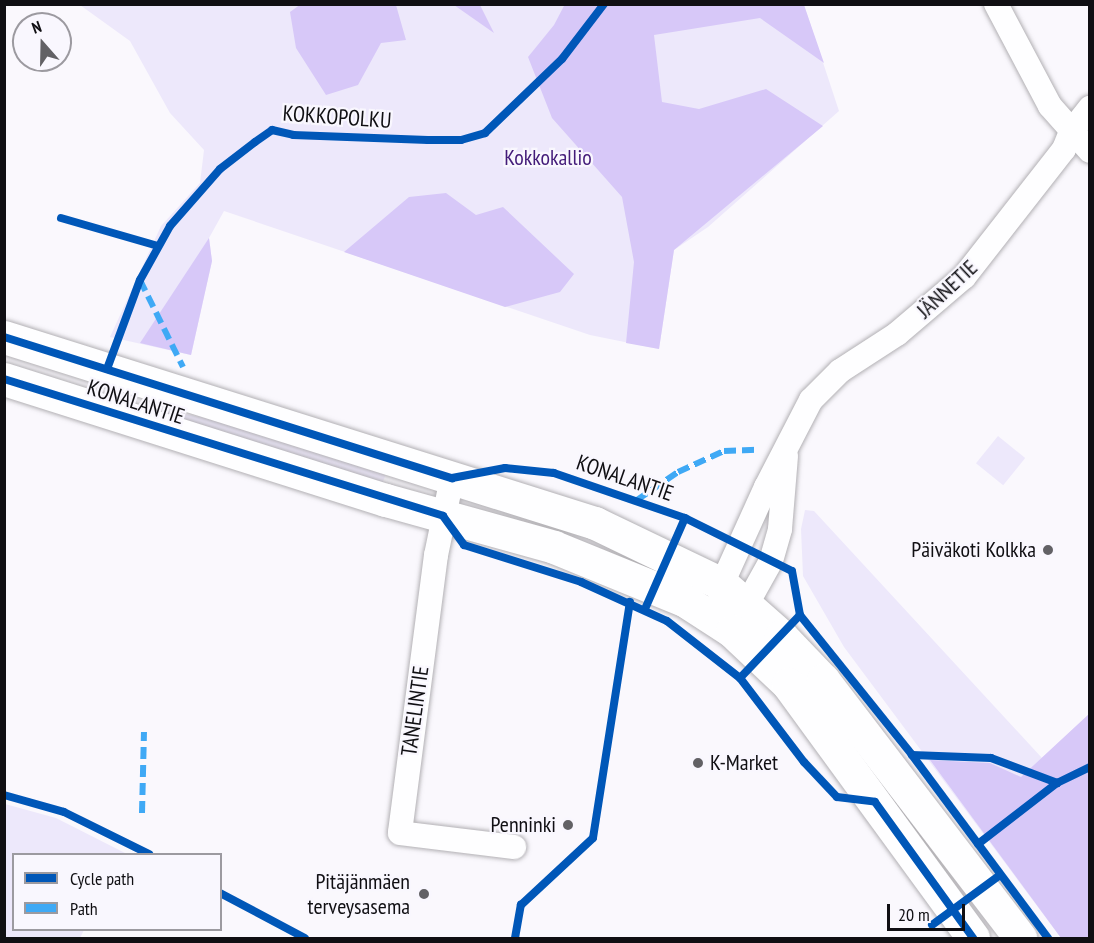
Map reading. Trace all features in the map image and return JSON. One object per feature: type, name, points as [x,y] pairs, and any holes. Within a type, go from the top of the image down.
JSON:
[{"type":"main road","name":"KONALANTIE","points":[[4,337],[595,523],[722,584],[798,652],[849,712],[1020,939]]},
{"type":"main road","name":"KONALANTIE","points":[[4,379],[442,516],[604,564],[656,585],[717,619],[760,656],[811,711],[973,939]]},
{"type":"street","points":[[996,4],[1050,106],[1089,151]]},
{"type":"street","name":"JÄNNETIE","points":[[717,619],[722,584],[797,421],[822,389],[840,371],[897,334],[964,277],[1064,149],[1071,132],[1089,108]]},
{"type":"street","name":"JÄNNETIE","points":[[747,604],[771,561],[780,529],[786,449]]},
{"type":"street","name":"TANELINTIE","points":[[453,478],[442,516],[400,833],[513,847]]},
{"type":"street","points":[[717,619],[747,604]]},
{"type":"green space","name":"Kokkokallio","points":[[80,5],[804,5],[839,111],[708,227],[674,250],[659,349],[590,335],[224,211],[209,238],[212,261],[191,355],[110,337],[161,226],[200,183],[204,150],[170,113],[130,41]]},
{"type":"green space","points":[[164,410],[251,427],[387,471],[381,487],[161,417]]},
{"type":"green space","points":[[998,436],[1025,458],[1003,485],[976,463]]},
{"type":"green space","points":[[805,510],[814,511],[1042,758],[1089,714],[1089,938],[1061,938],[844,647],[803,576],[801,529]]},
{"type":"green space","points":[[5,804],[56,818],[125,853],[12,853],[12,931],[84,931],[80,938],[5,938]]},
{"type":"shaded area","points":[[301,4],[396,5],[406,40],[381,43],[358,85],[326,95],[296,48],[290,12]]},
{"type":"shaded area","points":[[565,4],[804,5],[824,63],[760,18],[654,35],[662,102],[699,109],[766,89],[823,126],[674,250],[659,349],[626,343],[634,262],[622,197],[552,118],[528,57],[554,25]]},
{"type":"shaded area","points":[[454,5],[480,5],[494,33]]},
{"type":"shaded area","points":[[446,193],[476,215],[503,207],[574,274],[560,292],[505,307],[344,252],[409,197]]},
{"type":"shaded area","points":[[209,238],[212,261],[191,355],[140,343]]},
{"type":"shaded area","points":[[1089,714],[1089,938],[1061,938],[930,760],[990,763],[1021,777]]},
{"type":"marked path","points":[[140,280],[183,367]]},
{"type":"marked path","points":[[637,500],[678,472],[724,451],[757,450]]},
{"type":"marked path","points":[[142,813],[144,732]]},
{"type":"cycle path","name":"KOKKOPOLKU","points":[[107,369],[140,280],[170,226],[220,169],[255,142],[272,130],[293,135],[428,140],[461,140],[485,133],[562,59],[604,4]]},
{"type":"cycle path","points":[[61,218],[158,246]]},
{"type":"cycle path","points":[[4,337],[452,478],[505,468],[554,473],[685,518],[792,571],[800,615],[912,755],[1048,938]]},
{"type":"cycle path","points":[[4,379],[443,516],[464,545],[581,582],[667,621],[740,678],[804,762],[837,797],[875,802],[973,938]]},
{"type":"cycle path","points":[[645,609],[685,518]]},
{"type":"cycle path","points":[[515,938],[521,905],[593,838],[630,602]]},
{"type":"cycle path","points":[[740,678],[800,615]]},
{"type":"cycle path","points":[[912,755],[991,758],[1057,783]]},
{"type":"cycle path","points":[[978,844],[1057,783],[1090,767]]},
{"type":"cycle path","points":[[4,795],[64,812],[147,853]]},
{"type":"cycle path","points":[[932,925],[1000,875]]},
{"type":"cycle path","points":[[222,894],[305,938]]},
{"type":"place","name":"Päiväkoti Kolkka","points":[[1048,550]]},
{"type":"place","name":"K-Market","points":[[698,763]]},
{"type":"place","name":"Penninki","points":[[568,825]]},
{"type":"place","name":"Pitäjänmäen terveysasema","points":[[424,894]]}]
